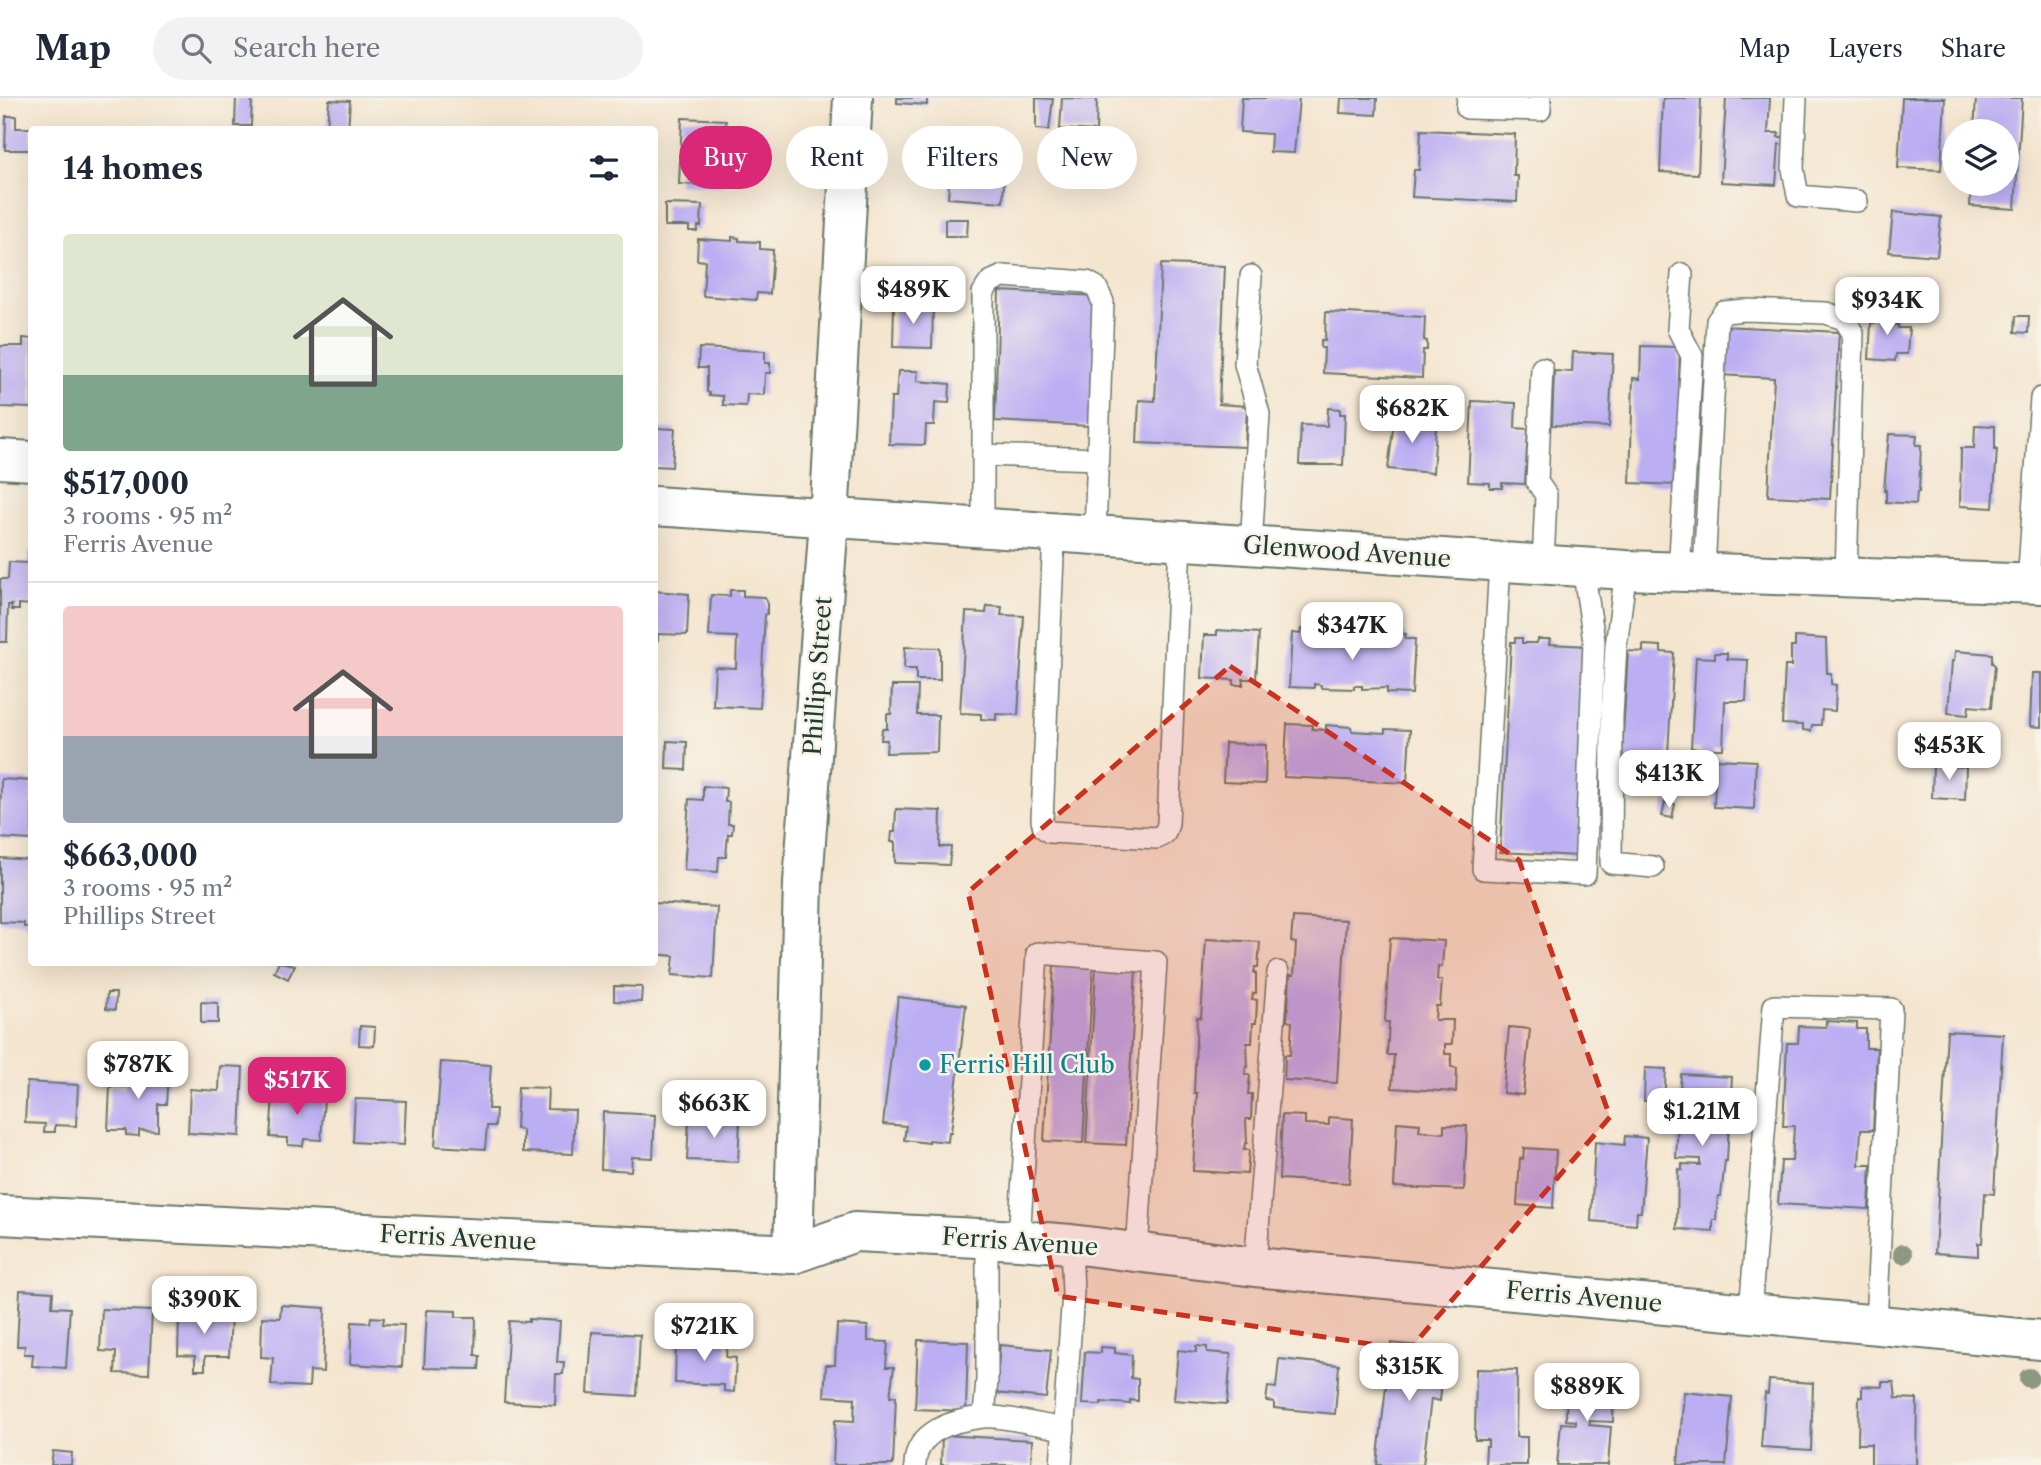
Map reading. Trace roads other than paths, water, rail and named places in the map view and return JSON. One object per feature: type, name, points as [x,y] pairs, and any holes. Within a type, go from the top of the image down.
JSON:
[{"type":"street","name":"Phillips Street","points":[[793,1254],[803,883],[829,519],[853,98]]},
{"type":"street","points":[[0,459],[28,461]]},
{"type":"street","name":"Glenwood Avenue","points":[[658,506],[1626,570],[2034,584]]},
{"type":"street","name":"Ferris Avenue","points":[[0,1215],[793,1254],[855,1232],[1003,1239],[1071,1244],[1255,1266],[2041,1340]]},
{"type":"lane","points":[[1468,98],[1468,108],[1540,110],[1540,98]]},
{"type":"lane","points":[[1796,98],[1793,169],[1798,196],[1857,201]]},
{"type":"lane","points":[[1682,274],[1678,329],[1692,356],[1692,571]]},
{"type":"lane","points":[[983,529],[983,293],[990,282],[1003,276],[1087,282],[1096,287],[1103,302],[1095,536]]},
{"type":"lane","points":[[1251,276],[1245,364],[1259,414],[1251,546]]},
{"type":"lane","points":[[1692,571],[1717,321],[1724,312],[1745,310],[1826,313],[1844,319],[1853,333],[1846,576]]},
{"type":"lane","points":[[1542,368],[1537,482],[1546,495],[1543,565]]},
{"type":"lane","points":[[2034,584],[2041,398]]},
{"type":"lane","points":[[983,455],[1097,459]]},
{"type":"lane","points":[[1054,533],[1042,820],[1044,828],[1049,832],[1157,838],[1165,833],[1168,824],[1180,541]]},
{"type":"lane","points":[[1500,562],[1483,869],[1585,874],[1594,641],[1583,567]]},
{"type":"lane","points":[[1626,570],[1616,646],[1612,716],[1611,863],[1653,867]]},
{"type":"lane","points":[[984,1416],[1037,953],[1156,962],[1137,1252]]},
{"type":"lane","points":[[1255,1266],[1278,972]]},
{"type":"lane","points":[[1750,1313],[1774,1006],[1891,1009],[1876,1324]]},
{"type":"lane","points":[[1062,1465],[1073,1293],[1071,1244]]},
{"type":"lane","points":[[915,1465],[915,1452],[932,1430],[984,1416],[1064,1429]]},
{"type":"place","name":"Ferris Hill Club","points":[[925,1065]]}]
